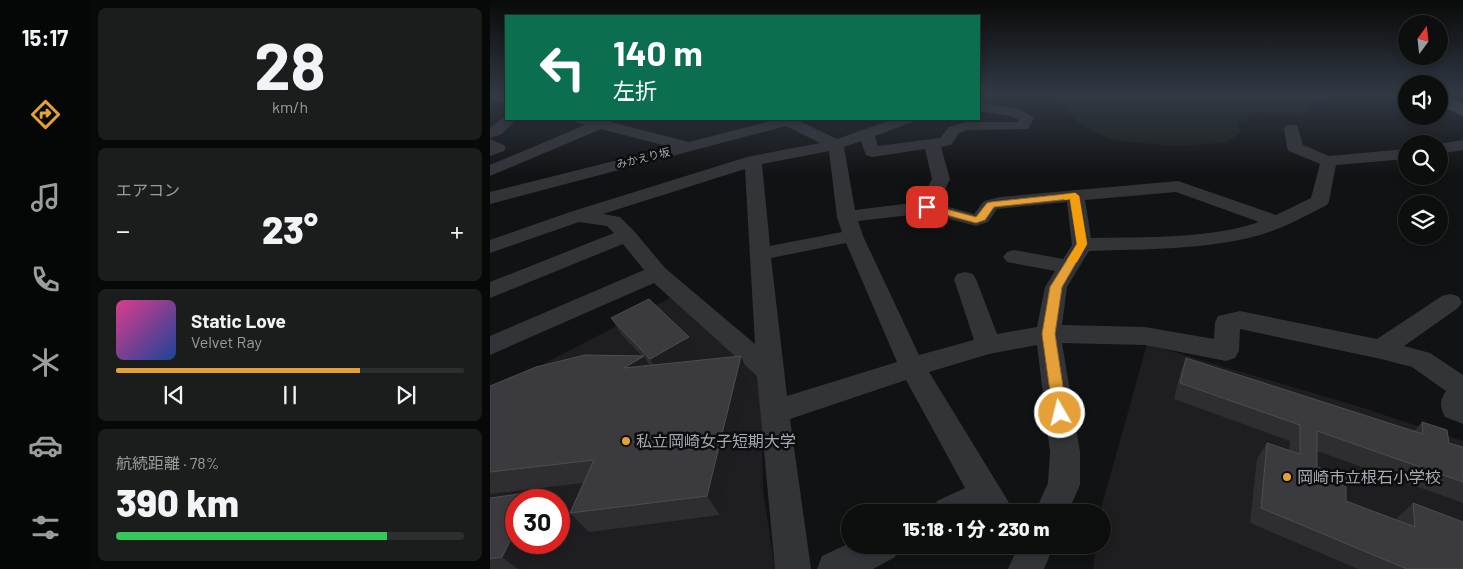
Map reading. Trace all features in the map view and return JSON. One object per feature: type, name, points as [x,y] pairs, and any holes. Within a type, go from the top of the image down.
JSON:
[{"type":"street","points":[[490,133],[496,131],[506,122]]},
{"type":"street","points":[[590,122],[688,147],[753,161]]},
{"type":"street","points":[[508,193],[496,168],[608,122]]},
{"type":"street","name":"みかえり坂","points":[[490,198],[780,122]]},
{"type":"street","points":[[789,122],[836,145]]},
{"type":"street","points":[[490,247],[576,216],[753,161],[836,145],[867,135],[897,122]]},
{"type":"street","points":[[867,135],[872,152],[944,142],[954,130],[965,126],[1023,126],[1025,122]]},
{"type":"street","points":[[1292,128],[1295,148],[1314,157],[1329,161],[1398,155]]},
{"type":"street","points":[[490,144],[498,148],[490,151]]},
{"type":"street","points":[[836,145],[850,227],[912,367],[990,504]]},
{"type":"street","points":[[927,207],[941,179],[932,145]]},
{"type":"street","points":[[1448,148],[1463,145]]},
{"type":"street","points":[[753,161],[770,372],[793,569]]},
{"type":"street","points":[[1082,244],[1164,242],[1226,235],[1243,233],[1276,222],[1320,201],[1329,161]]},
{"type":"street","points":[[760,254],[850,227],[927,207],[976,220],[981,218],[991,205],[1178,186],[1276,222]]},
{"type":"street","points":[[1055,504],[1064,485],[1065,452],[1048,334],[1056,287],[1082,244],[1075,196]]},
{"type":"street","points":[[576,216],[613,221],[627,235],[657,273],[770,372]]},
{"type":"street","points":[[490,290],[627,235]]},
{"type":"street","points":[[1014,257],[1068,268]]},
{"type":"street","points":[[490,346],[657,273]]},
{"type":"street","points":[[966,279],[989,345]]},
{"type":"street","points":[[1381,350],[1450,302]]},
{"type":"street","points":[[774,412],[912,367],[989,345],[1048,334],[1145,336],[1226,351],[1227,322],[1240,320],[1421,360],[1463,389]]},
{"type":"street","points":[[1463,392],[1454,401],[1456,409],[1463,412]]},
{"type":"street","points":[[835,569],[866,554]]},
{"type":"shaded area","points":[[1077,122],[1238,122],[1240,133],[1226,143],[1174,146],[1111,140]]},
{"type":"shaded area","name":"私立岡崎女子短期大学","points":[[672,297],[761,376],[763,490],[775,569],[490,569],[490,392]]},
{"type":"shaded area","name":"岡崎市立根石小学校","points":[[1147,344],[1357,406],[1463,441],[1463,569],[1093,569],[1095,554],[1111,554],[1111,504],[1102,504]]},
{"type":"building","points":[[649,299],[689,337],[650,359],[611,318]]},
{"type":"building","points":[[585,355],[644,356],[624,368],[741,356],[707,496],[570,513],[594,460],[490,472],[490,386],[536,367]]},
{"type":"building","points":[[1186,358],[1423,434],[1422,422],[1447,430],[1449,443],[1463,447],[1463,482],[1317,431],[1317,467],[1346,477],[1346,501],[1415,527],[1413,503],[1463,522],[1463,569],[1407,569],[1261,508],[1267,443],[1300,454],[1300,425],[1180,383]]},
{"type":"building","points":[[505,496],[505,551],[502,557],[490,559],[490,498]]},
{"type":"slow traffic","points":[[1065,197],[1075,196],[1082,244],[1073,260]]},
{"type":"place","name":"私立岡崎女子短期大学","points":[[626,441]]},
{"type":"place","name":"岡崎市立根石小学校","points":[[1287,477]]},
{"type":"route","points":[[927,207],[976,220],[981,218],[991,205],[1075,196],[1082,244],[1056,287],[1048,334],[1060,413]]}]
